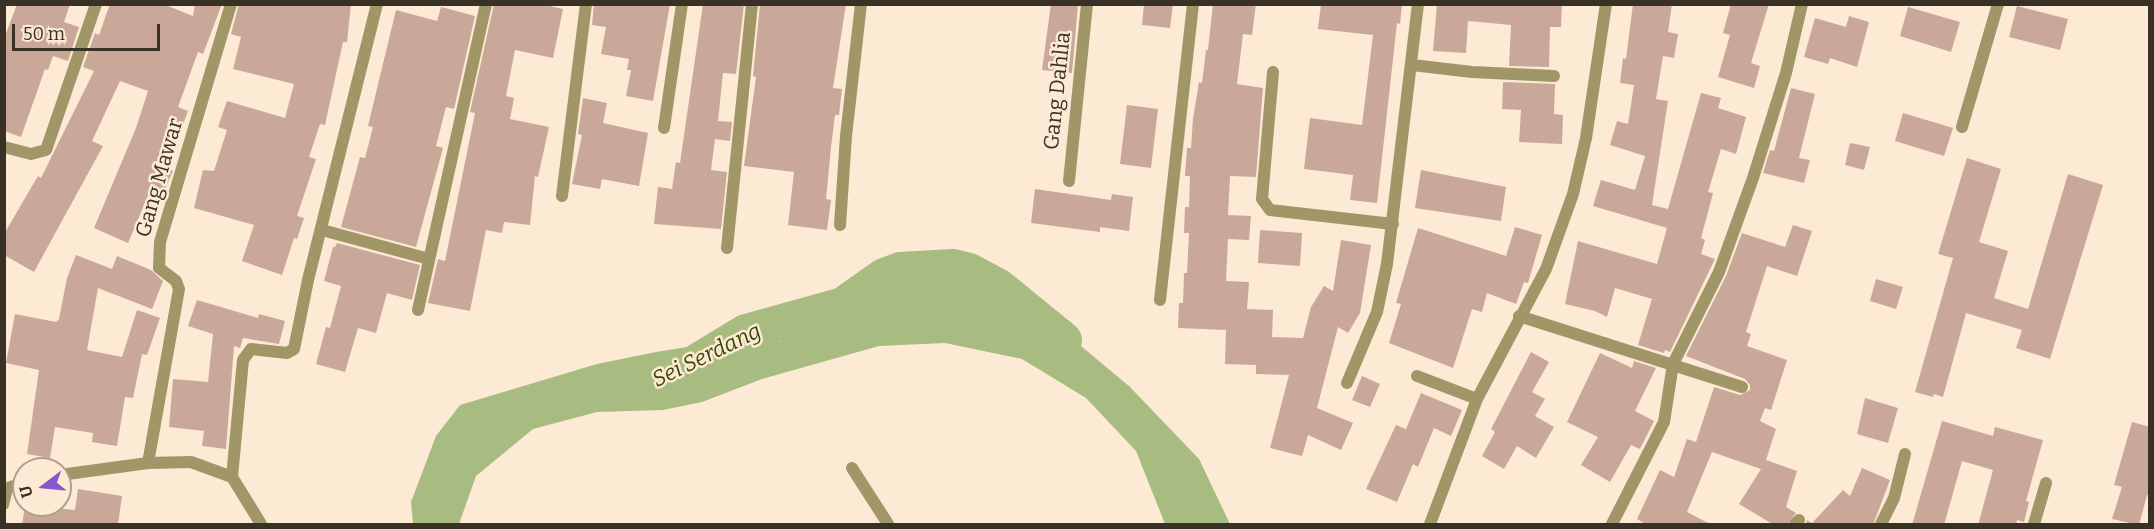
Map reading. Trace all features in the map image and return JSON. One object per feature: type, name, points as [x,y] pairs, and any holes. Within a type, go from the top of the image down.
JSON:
[{"type":"street","points":[[4,147],[31,154],[46,150],[96,4]]},
{"type":"street","name":"Gang Mawar","points":[[148,463],[178,290],[176,281],[159,268],[160,242],[231,4]]},
{"type":"street","points":[[261,525],[232,477],[243,360],[251,349],[287,353],[294,349],[308,280],[377,4]]},
{"type":"street","points":[[418,310],[486,4]]},
{"type":"street","points":[[562,196],[586,4]]},
{"type":"street","points":[[664,129],[682,4]]},
{"type":"street","points":[[727,248],[752,4]]},
{"type":"street","points":[[840,225],[846,136],[861,4]]},
{"type":"street","name":"Gang Dahlia","points":[[1069,181],[1087,4]]},
{"type":"street","points":[[1160,300],[1193,4]]},
{"type":"street","points":[[1347,383],[1377,312],[1393,224],[1418,4]]},
{"type":"street","points":[[1430,525],[1477,399],[1519,316],[1546,269],[1573,194],[1586,138],[1606,4]]},
{"type":"street","points":[[1612,525],[1664,422],[1673,364],[1719,272],[1731,241],[1786,73],[1802,4]]},
{"type":"street","points":[[1962,127],[1998,4]]},
{"type":"street","points":[[1412,65],[1472,72],[1554,76]]},
{"type":"street","points":[[1273,72],[1262,199],[1265,206],[1270,210],[1393,224]]},
{"type":"street","points":[[322,230],[429,259]]},
{"type":"street","points":[[1519,316],[1742,387]]},
{"type":"street","points":[[1417,376],[1477,399]]},
{"type":"street","points":[[1881,525],[1894,498],[1905,454]]},
{"type":"street","points":[[72,473],[148,463],[191,462],[232,477]]},
{"type":"street","points":[[852,468],[888,525]]},
{"type":"street","points":[[2034,525],[2046,483]]},
{"type":"lane","points":[[4,505],[6,488]]},
{"type":"water","points":[[909,279],[980,287],[1051,321],[1129,386],[1199,459],[1230,524],[1165,524],[1136,451],[1086,398],[1022,359],[945,343],[879,346],[762,379],[702,402],[663,410],[597,412],[533,429],[476,476],[459,524],[413,524],[411,502],[436,436],[460,405],[597,364],[656,352],[724,341],[779,342],[839,292]]},
{"type":"building","points":[[17,4],[70,4],[64,22],[79,27],[68,61],[53,56],[48,70],[45,69],[21,137],[4,131],[4,39]]},
{"type":"building","points":[[110,4],[163,4],[193,16],[195,4],[222,4],[203,54],[198,52],[178,107],[188,111],[167,168],[173,171],[162,196],[150,191],[128,243],[94,228],[136,128],[148,91],[120,81],[92,141],[103,146],[34,272],[4,255],[4,234],[38,176],[41,178],[94,71],[83,67],[95,33],[99,35]]},
{"type":"building","points":[[239,4],[351,4],[347,42],[343,42],[325,125],[320,124],[309,157],[316,159],[297,216],[304,218],[297,239],[294,238],[282,275],[242,261],[254,225],[194,208],[203,170],[214,171],[227,130],[218,127],[227,101],[285,118],[294,84],[233,69],[241,37],[231,34]]},
{"type":"building","points":[[494,4],[541,4],[563,9],[553,58],[515,50],[506,96],[514,98],[510,119],[549,127],[538,177],[535,176],[530,225],[504,222],[502,233],[486,230],[470,311],[428,303],[438,259],[445,261],[475,113],[470,112]]},
{"type":"building","points":[[594,4],[670,4],[653,101],[626,96],[631,70],[627,70],[629,59],[601,54],[606,27],[592,25]]},
{"type":"building","points":[[703,4],[744,4],[736,74],[723,73],[718,121],[732,122],[730,141],[715,139],[711,170],[727,172],[721,229],[654,224],[658,187],[672,189],[676,162],[680,163]]},
{"type":"building","points":[[760,4],[846,4],[833,88],[842,89],[839,115],[835,115],[831,147],[826,199],[831,200],[827,230],[788,225],[794,172],[744,166],[756,77],[753,76]]},
{"type":"building","points":[[1051,4],[1078,4],[1072,73],[1042,70]]},
{"type":"building","points":[[1144,4],[1173,4],[1170,28],[1142,25]]},
{"type":"building","points":[[1213,4],[1256,4],[1252,35],[1243,34],[1237,84],[1263,88],[1256,177],[1230,176],[1228,215],[1251,216],[1249,240],[1228,239],[1226,281],[1249,282],[1247,309],[1273,310],[1272,337],[1303,338],[1311,307],[1324,286],[1333,291],[1341,240],[1371,245],[1360,313],[1348,333],[1338,327],[1317,408],[1353,423],[1341,450],[1308,435],[1302,456],[1270,448],[1289,375],[1256,374],[1256,365],[1225,364],[1226,330],[1178,328],[1179,303],[1183,303],[1184,273],[1187,273],[1189,233],[1184,233],[1185,207],[1189,207],[1190,176],[1185,176],[1187,148],[1191,148],[1193,119],[1199,82],[1202,83],[1206,50],[1208,50]]},
{"type":"building","points":[[1321,4],[1402,4],[1400,24],[1397,23],[1377,203],[1350,200],[1353,175],[1304,169],[1310,118],[1362,125],[1373,35],[1318,29]]},
{"type":"building","points":[[1437,4],[1562,4],[1561,27],[1550,27],[1549,67],[1509,66],[1511,25],[1468,21],[1466,53],[1433,51]]},
{"type":"building","points":[[1633,4],[1672,4],[1668,32],[1678,34],[1674,58],[1663,56],[1656,99],[1668,101],[1652,205],[1668,209],[1701,93],[1721,98],[1718,108],[1746,117],[1736,154],[1721,149],[1708,192],[1713,193],[1701,238],[1705,240],[1701,254],[1715,259],[1670,352],[1665,350],[1664,353],[1638,345],[1652,299],[1615,288],[1607,317],[1595,311],[1565,304],[1578,241],[1657,264],[1667,228],[1593,206],[1601,180],[1635,190],[1645,156],[1610,145],[1617,121],[1628,124],[1634,85],[1620,83],[1623,58],[1626,59]]},
{"type":"building","points":[[1731,4],[1769,4],[1751,63],[1760,66],[1754,88],[1718,77],[1730,35],[1723,33]]},
{"type":"building","points":[[2017,6],[2068,19],[2060,50],[2009,37]]},
{"type":"building","points":[[441,7],[475,16],[454,109],[446,107],[436,146],[443,148],[416,247],[341,227],[360,157],[365,158],[373,127],[368,126],[396,10],[437,21]]},
{"type":"building","points":[[1908,7],[1960,22],[1951,52],[1900,36]]},
{"type":"building","points":[[1849,16],[1869,22],[1857,67],[1830,58],[1828,64],[1804,57],[1815,18],[1846,27]]},
{"type":"building","points":[[1503,82],[1555,84],[1554,114],[1563,115],[1562,144],[1519,142],[1521,110],[1502,109]]},
{"type":"building","points":[[1791,88],[1815,94],[1799,158],[1810,160],[1804,183],[1763,173],[1770,150],[1774,151]]},
{"type":"building","points":[[583,98],[607,103],[603,123],[648,133],[639,186],[602,179],[600,189],[572,184],[582,135],[578,134]]},
{"type":"building","points":[[1127,105],[1158,109],[1151,168],[1120,164]]},
{"type":"building","points":[[1903,113],[1953,128],[1944,156],[1895,141]]},
{"type":"building","points":[[1850,143],[1870,147],[1864,170],[1845,165]]},
{"type":"building","points":[[1967,158],[2001,169],[1979,242],[2008,251],[1994,298],[2028,309],[2068,174],[2103,185],[2050,359],[2016,348],[2022,330],[1966,313],[1943,397],[1934,394],[1933,397],[1915,392],[1953,258],[1938,254]]},
{"type":"building","points":[[1421,170],[1506,187],[1501,221],[1415,208]]},
{"type":"building","points":[[1035,189],[1111,200],[1112,194],[1133,197],[1129,231],[1100,227],[1100,232],[1031,223]]},
{"type":"building","points":[[1793,225],[1812,231],[1797,276],[1767,266],[1746,332],[1751,334],[1747,346],[1787,360],[1771,410],[1765,408],[1760,421],[1776,429],[1766,460],[1797,471],[1786,507],[1796,513],[1787,525],[1774,525],[1739,504],[1761,469],[1712,452],[1687,512],[1712,525],[1647,525],[1637,519],[1660,470],[1674,477],[1687,439],[1696,442],[1714,387],[1740,395],[1750,390],[1750,385],[1745,379],[1686,356],[1726,276],[1742,233],[1785,247]]},
{"type":"building","points":[[1515,227],[1542,235],[1528,283],[1524,282],[1516,304],[1487,293],[1482,312],[1472,309],[1453,368],[1389,343],[1401,304],[1396,303],[1418,228],[1506,256]]},
{"type":"building","points":[[1260,230],[1302,233],[1300,266],[1258,263]]},
{"type":"building","points":[[337,243],[420,265],[412,300],[387,293],[376,333],[358,328],[345,372],[316,364],[326,327],[330,328],[341,286],[324,281],[333,247]]},
{"type":"building","points":[[76,255],[112,269],[117,256],[151,270],[163,281],[152,309],[98,288],[87,350],[122,357],[137,310],[160,318],[147,355],[142,354],[133,398],[125,397],[117,446],[92,442],[93,433],[55,427],[50,457],[27,454],[39,370],[6,363],[15,314],[56,322],[59,319],[67,278]]},
{"type":"building","points":[[1876,279],[1903,287],[1896,309],[1870,301]]},
{"type":"building","points":[[197,300],[258,318],[259,314],[285,321],[279,344],[243,338],[240,348],[234,346],[226,449],[202,446],[204,431],[169,427],[173,379],[208,382],[213,334],[188,326]]},
{"type":"building","points":[[1531,352],[1549,362],[1532,392],[1545,399],[1535,416],[1554,427],[1536,458],[1517,446],[1504,469],[1482,456],[1495,432],[1491,429]]},
{"type":"building","points":[[1600,353],[1632,368],[1634,361],[1656,368],[1635,411],[1654,421],[1640,449],[1631,445],[1610,482],[1581,465],[1598,437],[1567,422]]},
{"type":"building","points":[[1362,376],[1380,384],[1370,407],[1352,400]]},
{"type":"building","points":[[1421,393],[1462,410],[1451,436],[1434,428],[1418,467],[1413,464],[1397,502],[1366,489],[1396,425],[1406,429]]},
{"type":"building","points":[[1865,398],[1898,408],[1888,443],[1857,434]]},
{"type":"building","points":[[1942,421],[1993,436],[1995,427],[2043,440],[2026,501],[2029,502],[2024,522],[2017,520],[2016,525],[1978,525],[1993,470],[1962,461],[1944,525],[1912,525]]},
{"type":"building","points":[[2132,422],[2150,427],[2150,495],[2147,495],[2139,525],[2112,519],[2122,487],[2114,485]]},
{"type":"building","points":[[1862,468],[1890,480],[1873,525],[1806,525],[1807,520],[1812,523],[1843,490],[1850,496]]},
{"type":"building","points":[[78,489],[122,496],[118,525],[22,525],[23,517],[72,517],[72,510],[75,510]]},
{"type":"waterway","name":"Sei Serdang","points":[[690,366],[746,332],[843,305],[884,276],[900,270],[953,267],[969,271],[999,287],[1064,340]]}]
